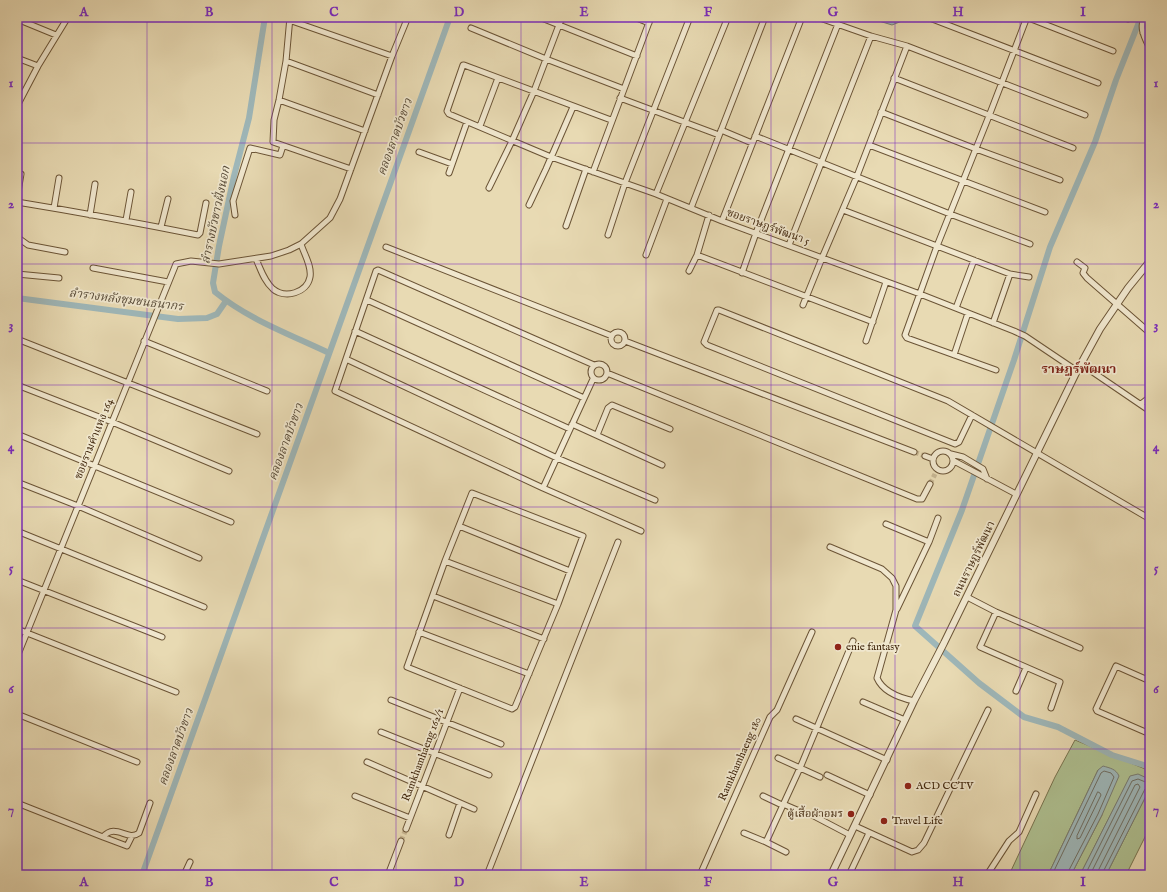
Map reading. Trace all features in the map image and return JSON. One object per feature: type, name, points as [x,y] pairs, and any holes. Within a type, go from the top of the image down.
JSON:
[{"type":"street","points":[[17,106],[38,66],[68,17]]},
{"type":"street","points":[[539,17],[637,56]]},
{"type":"street","points":[[489,188],[534,91],[562,17]]},
{"type":"street","points":[[634,17],[649,23]]},
{"type":"street","points":[[592,172],[651,17]]},
{"type":"street","points":[[608,235],[625,183],[690,17]]},
{"type":"street","points":[[656,194],[728,17]]},
{"type":"street","points":[[691,208],[765,17]]},
{"type":"street","points":[[722,221],[802,17]]},
{"type":"street","points":[[817,17],[871,36],[907,46],[1085,115]]},
{"type":"street","points":[[927,17],[1098,83]]},
{"type":"street","points":[[996,370],[905,336],[937,246],[1027,17],[1113,51]]},
{"type":"street","points":[[1144,17],[1141,26],[1150,49]]},
{"type":"street","points":[[351,169],[273,142],[274,120],[286,61],[290,18],[392,56]]},
{"type":"street","points":[[301,244],[310,266],[310,276],[307,285],[298,292],[286,294],[274,290],[265,280],[256,259],[289,250],[301,244],[330,218],[340,199],[406,18]]},
{"type":"street","points":[[17,19],[56,35]]},
{"type":"street","points":[[742,273],[756,233],[838,24]]},
{"type":"street","points":[[471,28],[624,89]]},
{"type":"street","points":[[1143,33],[1150,28]]},
{"type":"street","points":[[789,245],[871,36]]},
{"type":"street","points":[[803,305],[857,176],[907,46]]},
{"type":"street","points":[[17,58],[38,66]]},
{"type":"street","points":[[286,61],[378,96]]},
{"type":"street","name":"ซอยราษฎร์พัฒนา 5","points":[[498,78],[463,65],[447,113],[551,157],[656,194],[722,221],[920,294],[1014,331],[1025,336],[1076,371]]},
{"type":"street","points":[[480,126],[498,78],[572,107],[611,120]]},
{"type":"street","points":[[894,78],[1073,148]]},
{"type":"street","points":[[17,94],[23,97]]},
{"type":"street","points":[[620,98],[684,122],[752,143]]},
{"type":"street","points":[[279,100],[365,131]]},
{"type":"street","points":[[529,205],[572,107]]},
{"type":"street","points":[[881,112],[1060,180]]},
{"type":"street","points":[[449,173],[467,122]]},
{"type":"street","points":[[755,136],[950,214],[1030,244]]},
{"type":"street","points":[[869,145],[1045,212]]},
{"type":"street","points":[[235,215],[233,201],[250,148],[280,155],[283,146]]},
{"type":"street","points":[[419,152],[452,164]]},
{"type":"street","points":[[566,226],[586,169]]},
{"type":"street","points":[[17,198],[21,174]]},
{"type":"street","points":[[54,208],[59,178]]},
{"type":"street","points":[[90,215],[95,184]]},
{"type":"street","points":[[126,220],[131,192]]},
{"type":"street","points":[[161,227],[168,199]]},
{"type":"street","points":[[646,255],[667,199]]},
{"type":"street","points":[[17,202],[199,234],[206,202]]},
{"type":"street","points":[[843,210],[1010,274],[1029,277]]},
{"type":"street","points":[[689,271],[697,255],[709,216]]},
{"type":"street","points":[[17,237],[28,245],[65,252]]},
{"type":"street","points":[[386,248],[612,336]]},
{"type":"street","points":[[697,255],[872,322]]},
{"type":"street","name":"ซอยรามคำแหง 164","points":[[17,657],[176,264],[191,261],[219,264],[256,259]]},
{"type":"street","points":[[956,308],[974,260]]},
{"type":"street","name":"ถนนราษฏร์พัฒนา","points":[[831,875],[914,701],[967,597],[1076,371],[1116,304],[1150,261]]},
{"type":"street","points":[[1077,262],[1085,268],[1083,274],[1150,333]]},
{"type":"street","points":[[93,268],[168,282]]},
{"type":"street","points":[[594,365],[590,374],[594,379],[598,381],[602,380],[607,373],[606,368],[602,365],[594,365],[378,270],[376,271],[335,389],[336,392],[543,488],[641,531]]},
{"type":"street","points":[[17,274],[59,278]]},
{"type":"street","points":[[993,323],[1010,274]]},
{"type":"street","points":[[866,341],[886,282]]},
{"type":"street","points":[[366,300],[584,398]]},
{"type":"street","points":[[972,416],[959,442],[955,444],[707,346],[704,342],[717,310],[719,310],[948,402],[1150,519]]},
{"type":"street","points":[[954,355],[968,313]]},
{"type":"street","points":[[356,331],[662,465]]},
{"type":"street","points":[[612,336],[616,333],[620,333],[624,336],[625,341]]},
{"type":"street","points":[[612,336],[612,341],[618,346],[625,341]]},
{"type":"street","points":[[17,339],[256,434]]},
{"type":"street","points":[[144,341],[267,391]]},
{"type":"street","points":[[625,341],[914,452]]},
{"type":"street","points":[[346,360],[557,458],[655,500]]},
{"type":"street","points":[[1081,364],[1150,411]]},
{"type":"street","points":[[607,373],[917,499],[922,499],[930,484]]},
{"type":"street","points":[[543,488],[594,379]]},
{"type":"street","points":[[17,385],[112,422],[229,471]]},
{"type":"street","points":[[1141,404],[1150,397]]},
{"type":"street","points":[[596,435],[608,408],[612,405],[670,429]]},
{"type":"street","points":[[17,434],[231,522]]},
{"type":"street","points":[[954,461],[951,468],[944,472],[936,472],[933,465],[933,459],[937,452],[944,450],[951,454],[963,457],[983,469],[985,477]]},
{"type":"street","points":[[951,454],[954,461],[1016,494]]},
{"type":"street","points":[[925,456],[933,459]]},
{"type":"street","points":[[17,482],[78,506],[199,558]]},
{"type":"street","points":[[472,493],[583,536],[544,639],[515,707],[512,709],[407,667],[445,561],[472,493]]},
{"type":"street","points":[[914,701],[902,699],[883,688],[877,678],[877,674],[896,610],[929,542],[938,518]]},
{"type":"street","points":[[886,524],[929,542]]},
{"type":"street","points":[[459,526],[570,570]]},
{"type":"street","points":[[17,531],[204,607]]},
{"type":"street","points":[[487,875],[618,542]]},
{"type":"street","points":[[830,547],[882,569],[892,578],[896,586],[896,610]]},
{"type":"street","points":[[445,561],[558,604]]},
{"type":"street","points":[[17,580],[162,637]]},
{"type":"street","points":[[433,596],[544,639]]},
{"type":"street","points":[[967,597],[996,612],[1080,648]]},
{"type":"street","points":[[996,612],[980,647],[1060,683],[1051,708]]},
{"type":"street","points":[[17,629],[176,692]]},
{"type":"street","points":[[419,632],[529,674]]},
{"type":"street","name":"Ramkhamhaeng 180","points":[[700,875],[770,717],[776,710],[812,632]]},
{"type":"street","points":[[766,842],[800,768],[853,641]]},
{"type":"street","points":[[1150,681],[1116,666],[1096,709],[1097,711],[1150,734]]},
{"type":"street","points":[[1016,691],[1026,668]]},
{"type":"street","name":"Ramkhamhaeng 162/1","points":[[406,829],[460,688]]},
{"type":"street","points":[[391,700],[501,744]]},
{"type":"street","points":[[863,702],[905,720]]},
{"type":"street","points":[[855,826],[912,852],[918,850],[924,843],[988,710]]},
{"type":"street","points":[[17,714],[137,762]]},
{"type":"street","points":[[796,719],[887,760]]},
{"type":"street","points":[[381,732],[489,775]]},
{"type":"street","points":[[778,758],[820,777]]},
{"type":"street","points":[[367,762],[474,809]]},
{"type":"street","points":[[827,775],[870,795]]},
{"type":"street","points":[[987,875],[1009,841],[1019,832],[1036,794]]},
{"type":"street","points":[[355,796],[410,818]]},
{"type":"street","points":[[763,796],[807,814],[850,835]]},
{"type":"street","points":[[17,803],[128,846],[132,836]]},
{"type":"street","points":[[103,837],[110,831],[114,830],[132,836],[139,833],[150,803]]},
{"type":"street","points":[[449,835],[460,803]]},
{"type":"street","points":[[744,833],[786,852]]},
{"type":"street","points":[[848,875],[870,833]]},
{"type":"street","points":[[388,875],[401,841]]},
{"type":"street","points":[[184,875],[190,862]]},
{"type":"green space","points":[[1075,740],[1150,771],[1150,783],[1149,779],[1130,777],[1080,875],[1071,875],[1102,815],[1098,770],[1048,875],[1009,875],[1055,777]]},
{"type":"green space","points":[[1150,788],[1150,827],[1126,875],[1106,875]]},
{"type":"water","points":[[866,17],[906,17],[902,21],[892,25]]},
{"type":"water","points":[[1103,766],[1114,770],[1119,776],[1102,815],[1071,875],[1048,875],[1098,770]]},
{"type":"water","points":[[1138,774],[1149,779],[1150,788],[1106,875],[1080,875],[1130,776]]},
{"type":"waterway","name":"ลำรางบัวขาวฝั่งนอก","points":[[265,17],[249,118],[234,176],[219,246],[213,283],[215,292],[241,310],[327,352]]},
{"type":"waterway","name":"คลองลาดบัวขาว","points":[[142,875],[450,17]]},
{"type":"waterway","points":[[1141,17],[1116,80],[1095,142],[1050,247],[1014,360],[962,510],[915,626],[979,683],[1024,717],[1058,727],[1112,755],[1150,767]]},
{"type":"waterway","name":"ลำรางหลังชุมชนธนากร","points":[[17,298],[178,319],[207,318],[217,314],[226,301]]},
{"type":"tunnel","points":[[914,452],[925,456]]},
{"type":"tunnel","points":[[930,484],[935,474]]},
{"type":"tunnel","points":[[401,841],[406,829]]},
{"type":"place","name":"enie fantasy","points":[[838,647]]},
{"type":"place","name":"ACD CCTV","points":[[908,786]]},
{"type":"place","name":"ตู้เสื้อผ้าอมร","points":[[851,814]]},
{"type":"place","name":"Travel Life","points":[[884,821]]},
{"type":"district","name":"ราษฎร์พัฒนา","points":[[1079,369]]}]
